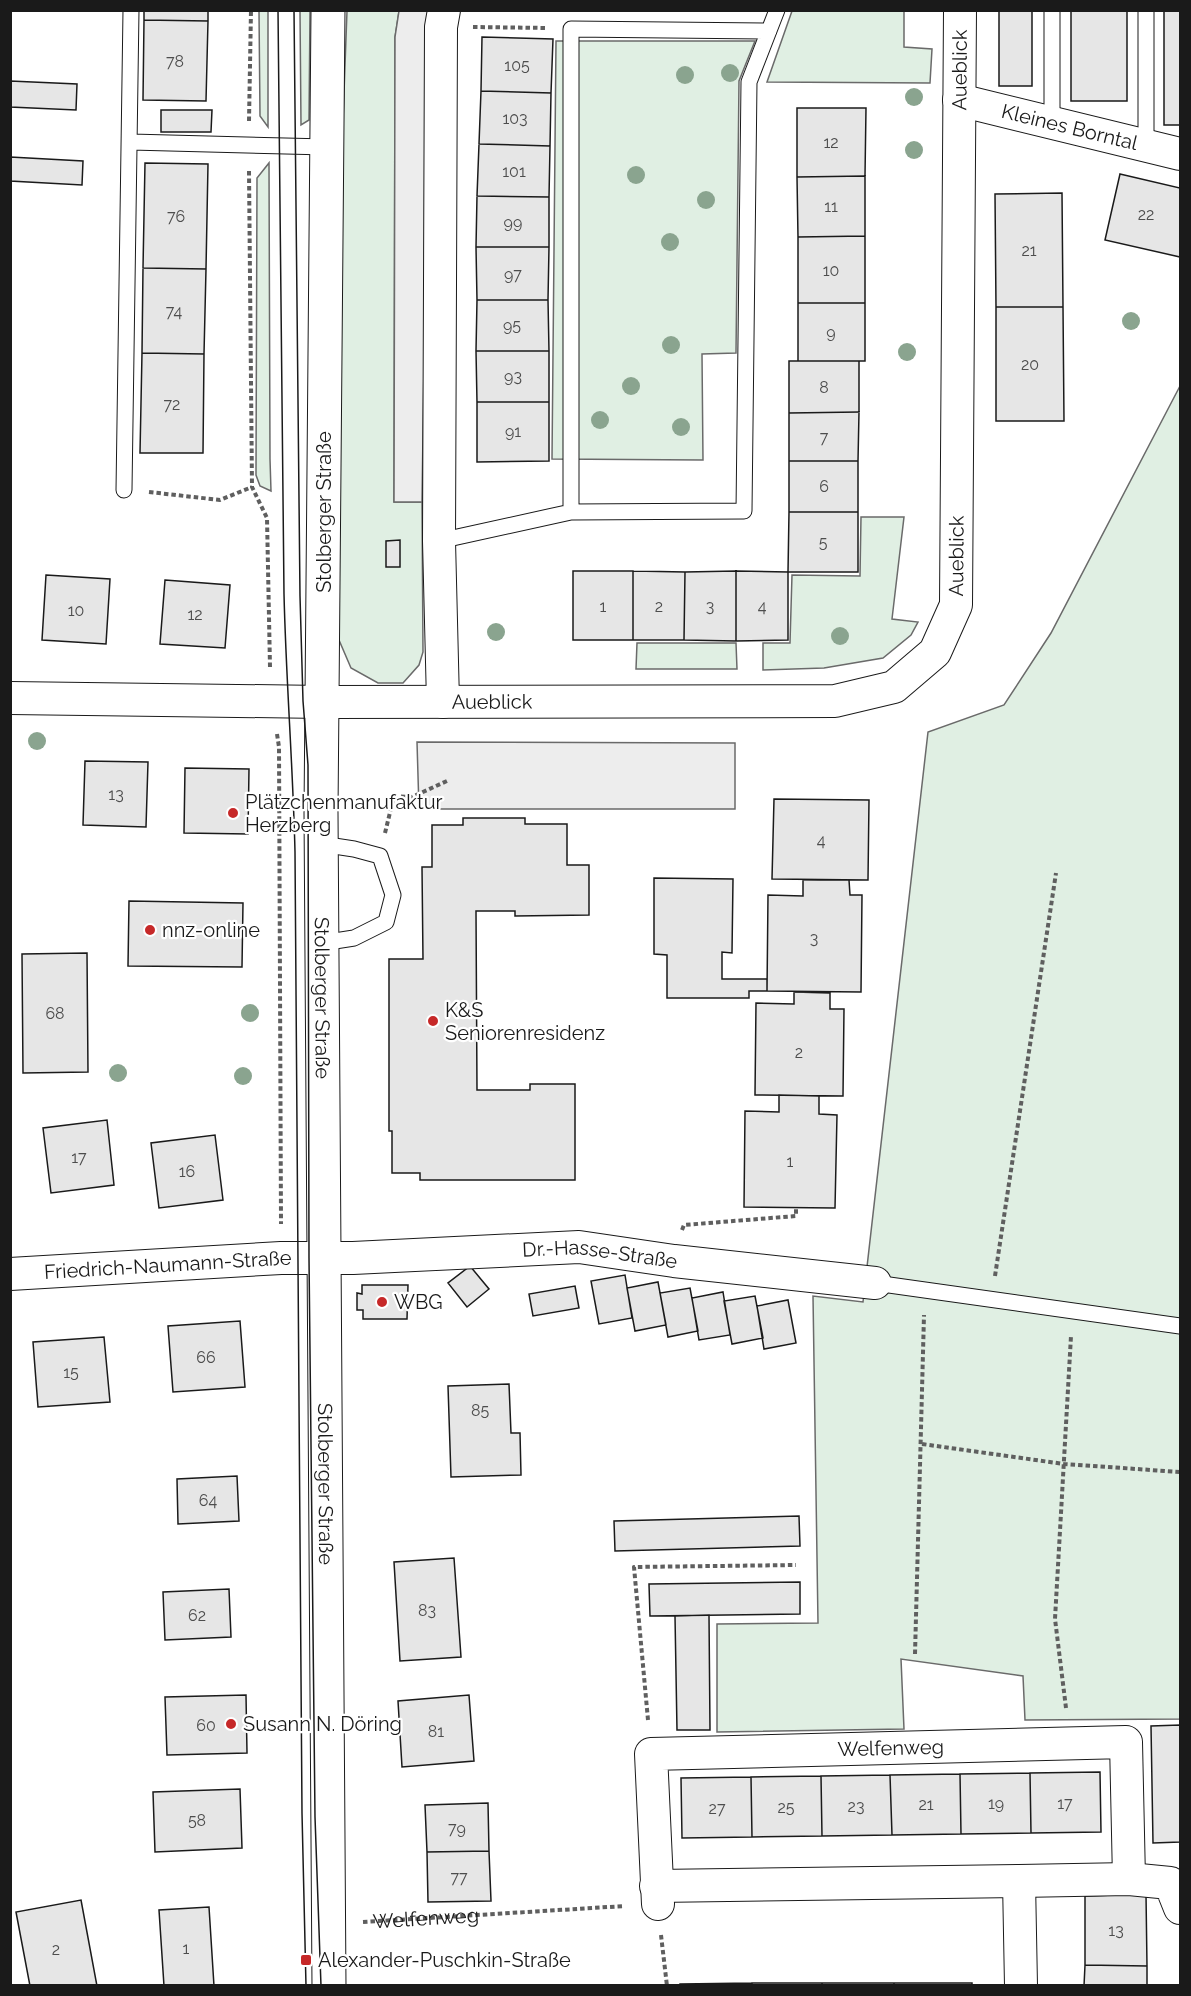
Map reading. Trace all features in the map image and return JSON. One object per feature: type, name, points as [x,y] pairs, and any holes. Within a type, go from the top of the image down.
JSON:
[{"type":"main road","name":"Stolberger Straße","points":[[328,10],[321,844],[329,1986]]},
{"type":"street","points":[[443,702],[439,541],[441,27],[444,10]]},
{"type":"street","name":"Aueblick","points":[[10,698],[323,702],[835,701],[894,687],[935,652],[956,605],[960,10]]},
{"type":"street","name":"Kleines Borntal","points":[[958,100],[1180,154]]},
{"type":"street","name":"Dr.-Hasse-Straße","points":[[324,1258],[579,1247],[674,1261],[875,1283]]},
{"type":"street","name":"Friedrich-Naumann-Straße","points":[[10,1274],[281,1258],[324,1258]]},
{"type":"street","name":"Welfenweg","points":[[651,1754],[1126,1742],[1130,1880]]},
{"type":"street","points":[[651,1754],[657,1895],[1019,1881],[1130,1880],[1170,1883],[1180,1908]]},
{"type":"street","points":[[1019,1881],[1021,1986]]},
{"type":"lane","points":[[124,490],[131,10]]},
{"type":"lane","points":[[439,541],[571,512],[744,511],[749,82],[777,10]]},
{"type":"lane","points":[[1052,10],[1053,123]]},
{"type":"lane","points":[[1146,10],[1146,146]]},
{"type":"lane","points":[[571,512],[572,29],[769,31]]},
{"type":"lane","points":[[130,142],[327,147]]},
{"type":"lane","points":[[321,844],[380,856],[393,895],[386,922],[354,938],[322,944]]},
{"type":"lane","points":[[875,1283],[1180,1326]]},
{"type":"path","points":[[249,129],[251,10]]},
{"type":"path","points":[[472,27],[535,27]]},
{"type":"path","points":[[124,490],[220,500],[252,487]]},
{"type":"path","points":[[380,856],[394,796],[412,797],[447,781]]},
{"type":"path","points":[[992,1300],[1056,873]]},
{"type":"path","points":[[674,1261],[684,1225],[796,1216],[796,1209]]},
{"type":"path","points":[[915,1654],[925,1291]]},
{"type":"path","points":[[1066,1708],[1054,1619],[1072,1311]]},
{"type":"path","points":[[922,1444],[1064,1464],[1180,1472]]},
{"type":"path","points":[[651,1754],[634,1567],[796,1565]]},
{"type":"path","points":[[657,1895],[667,1986]]},
{"type":"path","name":"Welfenweg","points":[[328,1924],[657,1895]]},
{"type":"green space","points":[[259,11],[268,11],[268,127],[260,116]]},
{"type":"green space","points":[[300,11],[310,11],[309,120],[301,125]]},
{"type":"green space","points":[[347,11],[399,11],[395,37],[394,502],[422,502],[423,652],[419,665],[403,683],[378,683],[351,668],[336,633],[341,175]]},
{"type":"green space","points":[[792,11],[904,11],[904,47],[932,49],[930,83],[767,82]]},
{"type":"green space","points":[[556,41],[755,41],[739,81],[736,353],[702,354],[703,460],[552,459]]},
{"type":"green space","points":[[269,163],[271,491],[260,486],[256,475],[257,178]]},
{"type":"green space","points":[[1180,386],[1180,1719],[1025,1720],[1023,1676],[901,1659],[904,1729],[717,1732],[717,1624],[818,1623],[813,1296],[863,1302],[928,732],[1004,705],[1051,633]]},
{"type":"green space","points":[[861,517],[904,517],[892,619],[918,622],[911,635],[883,658],[824,668],[763,670],[763,643],[790,643],[792,575],[860,576]]},
{"type":"green space","points":[[637,643],[736,643],[737,669],[636,669]]},
{"type":"shaded area","points":[[399,11],[429,11],[422,502],[394,502],[395,37]]},
{"type":"shaded area","points":[[417,742],[735,743],[735,809],[419,809]]},
{"type":"building","points":[[144,10],[208,10],[208,21],[144,20]]},
{"type":"building","points":[[999,10],[1032,10],[1032,86],[999,86]]},
{"type":"building","points":[[1071,10],[1127,10],[1127,101],[1071,101]]},
{"type":"building","points":[[1164,10],[1180,10],[1180,125],[1164,125]]},
{"type":"building","points":[[144,20],[208,21],[206,101],[143,100]]},
{"type":"building","points":[[482,37],[553,39],[551,93],[481,91]]},
{"type":"building","points":[[10,81],[77,84],[76,110],[10,107]]},
{"type":"building","points":[[481,91],[551,93],[550,146],[479,144]]},
{"type":"building","points":[[797,108],[866,108],[865,176],[797,177]]},
{"type":"building","points":[[161,110],[212,110],[211,132],[161,132]]},
{"type":"building","points":[[479,144],[550,146],[549,197],[477,196]]},
{"type":"building","points":[[10,157],[83,161],[82,185],[10,181]]},
{"type":"building","points":[[145,163],[208,164],[206,269],[143,268]]},
{"type":"building","points":[[1120,174],[1180,188],[1180,257],[1105,240]]},
{"type":"building","points":[[865,176],[865,236],[798,237],[797,177]]},
{"type":"building","points":[[1062,193],[1063,307],[996,307],[995,194]]},
{"type":"building","points":[[477,196],[549,197],[549,247],[476,247]]},
{"type":"building","points":[[865,236],[865,303],[798,303],[798,237]]},
{"type":"building","points":[[476,247],[549,247],[548,300],[477,300]]},
{"type":"building","points":[[143,268],[206,269],[204,354],[142,353]]},
{"type":"building","points":[[477,300],[548,300],[549,351],[476,351]]},
{"type":"building","points":[[798,303],[865,303],[865,361],[798,361]]},
{"type":"building","points":[[996,307],[1063,307],[1064,421],[996,421]]},
{"type":"building","points":[[476,351],[549,351],[549,402],[477,402]]},
{"type":"building","points":[[142,353],[204,354],[203,453],[140,453]]},
{"type":"building","points":[[789,361],[859,361],[859,412],[789,413]]},
{"type":"building","points":[[477,402],[549,402],[549,461],[477,462]]},
{"type":"building","points":[[859,412],[858,461],[789,461],[789,413]]},
{"type":"building","points":[[789,461],[858,461],[858,512],[789,512]]},
{"type":"building","points":[[789,512],[858,512],[858,572],[788,572]]},
{"type":"building","points":[[400,540],[400,567],[386,567],[386,541]]},
{"type":"building","points":[[573,571],[633,571],[633,640],[573,640]]},
{"type":"building","points":[[633,571],[685,572],[684,640],[633,640]]},
{"type":"building","points":[[736,571],[736,641],[684,640],[685,572]]},
{"type":"building","points":[[736,571],[788,572],[788,640],[736,641]]},
{"type":"building","points":[[46,575],[110,579],[106,644],[42,640]]},
{"type":"building","points":[[165,580],[230,585],[225,648],[160,644]]},
{"type":"building","points":[[85,761],[148,762],[146,827],[83,825]]},
{"type":"building","points":[[185,768],[249,769],[248,834],[184,833]]},
{"type":"building","points":[[774,799],[869,800],[868,880],[772,879]]},
{"type":"building","name":"K&S Seniorenresidenz","points":[[463,818],[525,818],[525,824],[567,824],[567,865],[589,865],[589,915],[515,916],[515,911],[476,911],[477,1090],[530,1090],[530,1084],[575,1084],[575,1180],[420,1180],[420,1173],[392,1173],[392,1131],[389,1131],[389,959],[423,959],[422,867],[432,867],[432,825],[463,825]]},
{"type":"building","points":[[654,878],[733,879],[732,953],[722,952],[722,979],[767,979],[767,991],[749,991],[749,998],[667,998],[667,955],[654,954]]},
{"type":"building","points":[[803,880],[849,880],[850,895],[862,895],[861,992],[767,991],[768,895],[803,896]]},
{"type":"building","points":[[129,901],[243,903],[242,967],[128,966]]},
{"type":"building","points":[[87,953],[88,1072],[23,1073],[22,954]]},
{"type":"building","points":[[794,992],[830,993],[830,1009],[844,1009],[843,1096],[755,1095],[756,1003],[794,1004]]},
{"type":"building","points":[[779,1095],[819,1096],[819,1114],[837,1115],[835,1208],[744,1207],[745,1111],[779,1112]]},
{"type":"building","points":[[107,1120],[114,1185],[51,1193],[43,1128]]},
{"type":"building","points":[[215,1135],[223,1200],[159,1208],[151,1143]]},
{"type":"building","points":[[470,1266],[489,1289],[467,1307],[448,1283]]},
{"type":"building","points":[[625,1275],[632,1318],[599,1324],[591,1281]]},
{"type":"building","points":[[658,1282],[666,1325],[635,1331],[627,1288]]},
{"type":"building","name":"WBG","points":[[362,1285],[408,1285],[407,1319],[363,1319],[363,1310],[357,1310],[357,1293],[362,1294]]},
{"type":"building","points":[[575,1286],[579,1308],[533,1316],[529,1294]]},
{"type":"building","points":[[690,1288],[698,1331],[668,1337],[660,1293]]},
{"type":"building","points":[[723,1292],[730,1335],[699,1340],[692,1298]]},
{"type":"building","points":[[755,1296],[763,1338],[732,1344],[724,1301]]},
{"type":"building","points":[[788,1300],[796,1343],[764,1349],[757,1306]]},
{"type":"building","points":[[240,1321],[245,1387],[173,1392],[168,1326]]},
{"type":"building","points":[[104,1337],[110,1402],[38,1407],[33,1342]]},
{"type":"building","points":[[509,1384],[511,1433],[520,1433],[521,1475],[451,1477],[448,1386]]},
{"type":"building","points":[[237,1476],[239,1521],[178,1524],[177,1479]]},
{"type":"building","points":[[799,1516],[800,1546],[615,1551],[614,1521]]},
{"type":"building","points":[[454,1558],[461,1657],[400,1661],[394,1562]]},
{"type":"building","points":[[800,1582],[800,1614],[650,1616],[649,1584]]},
{"type":"building","points":[[229,1589],[231,1637],[165,1640],[163,1592]]},
{"type":"building","points":[[709,1615],[710,1730],[677,1730],[675,1616]]},
{"type":"building","points":[[246,1695],[247,1753],[167,1755],[165,1697]]},
{"type":"building","points":[[469,1695],[474,1761],[402,1767],[398,1701]]},
{"type":"building","points":[[1180,1725],[1180,1842],[1153,1843],[1151,1726]]},
{"type":"building","points":[[1100,1772],[1101,1832],[1031,1833],[1030,1773]]},
{"type":"building","points":[[1030,1773],[1031,1833],[961,1834],[960,1774]]},
{"type":"building","points":[[960,1774],[961,1834],[892,1835],[890,1775]]},
{"type":"building","points":[[890,1775],[892,1835],[822,1836],[821,1776]]},
{"type":"building","points":[[821,1776],[822,1836],[752,1837],[751,1777]]},
{"type":"building","points":[[751,1777],[752,1837],[682,1838],[681,1778]]},
{"type":"building","points":[[240,1789],[242,1848],[155,1852],[153,1792]]},
{"type":"building","points":[[488,1803],[489,1851],[427,1852],[425,1805]]},
{"type":"building","points":[[489,1851],[491,1901],[428,1902],[427,1852]]},
{"type":"building","points":[[1146,1894],[1147,1966],[1085,1965],[1085,1896]]},
{"type":"building","points":[[81,1900],[97,1986],[30,1986],[16,1912]]},
{"type":"building","points":[[209,1907],[214,1986],[164,1986],[159,1910]]},
{"type":"building","points":[[1085,1965],[1147,1966],[1147,1986],[1084,1986]]},
{"type":"building","points":[[752,1983],[752,1986],[680,1986],[680,1984]]},
{"type":"building","points":[[752,1983],[822,1983],[822,1986],[752,1986]]},
{"type":"building","points":[[822,1983],[894,1983],[894,1986],[822,1986]]},
{"type":"building","points":[[894,1983],[972,1983],[972,1986],[894,1986]]},
{"type":"tram line","points":[[278,10],[284,594],[295,852],[302,1813],[306,1986]]},
{"type":"tram line","points":[[294,10],[300,596],[303,701],[308,765],[309,1258],[315,1817],[321,1986]]},
{"type":"place","name":"Plätzchenmanufaktur Herzberg","points":[[233,813]]},
{"type":"place","name":"nnz-online","points":[[150,930]]},
{"type":"place","name":"K&S Seniorenresidenz","points":[[433,1021]]},
{"type":"place","name":"WBG","points":[[382,1302]]},
{"type":"place","name":"Susann N. Döring","points":[[231,1724]]},
{"type":"place","name":"Alexander-Puschkin-Straße","points":[[306,1960]]}]
